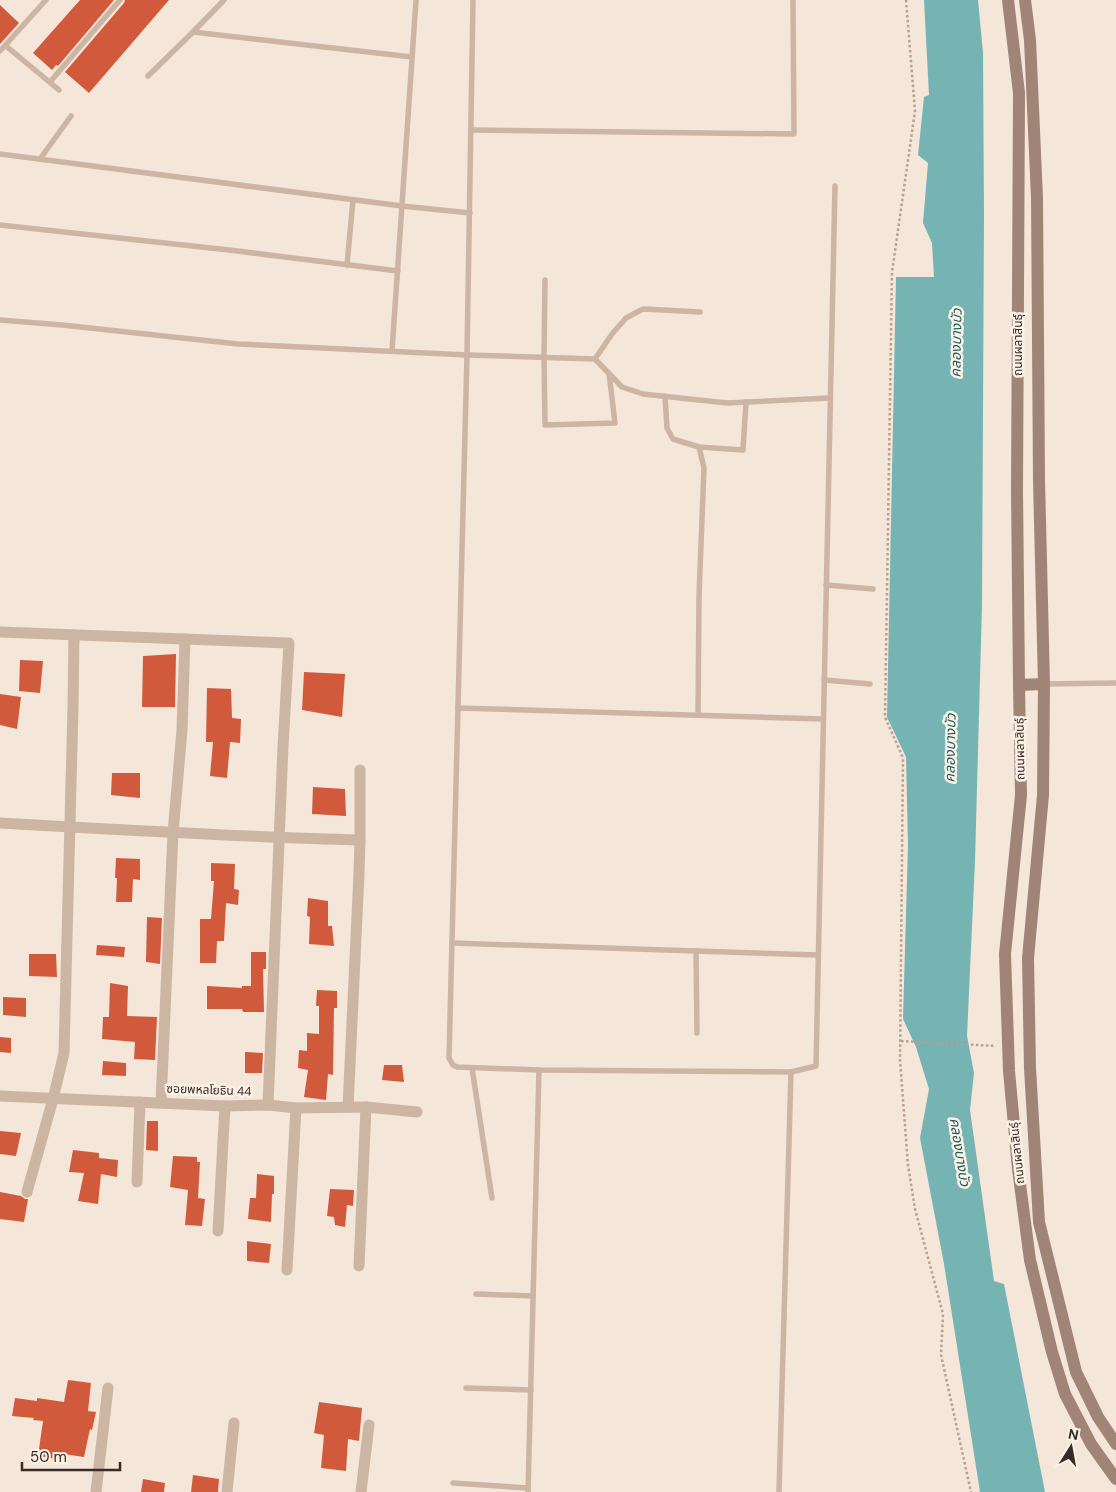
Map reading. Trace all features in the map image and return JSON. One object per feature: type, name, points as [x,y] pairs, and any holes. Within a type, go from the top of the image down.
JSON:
[{"type":"main road","name":"ถนนผลาสินธุ์","points":[[1008,0],[1019,93],[1017,491],[1021,795],[1005,954],[1008,1047],[1018,1169],[1030,1260],[1052,1352],[1065,1394],[1091,1444],[1116,1479]]},
{"type":"main road","name":"ถนนผลาสินธุ์","points":[[1025,0],[1030,40],[1037,198],[1039,480],[1044,684],[1043,795],[1028,958],[1030,1068],[1039,1222],[1076,1372],[1098,1417],[1116,1444]]},
{"type":"main road","points":[[1019,685],[1044,684]]},
{"type":"street","points":[[0,632],[289,643],[268,1105]]},
{"type":"street","points":[[27,1192],[64,1053],[74,635]]},
{"type":"street","points":[[161,1102],[173,833],[182,730],[185,639]]},
{"type":"street","points":[[348,1108],[359,874],[360,770]]},
{"type":"street","points":[[0,823],[173,833],[360,840]]},
{"type":"street","name":"ซอยพหลโยธิน 44","points":[[0,1096],[225,1106],[366,1107],[417,1112]]},
{"type":"street","points":[[137,1182],[140,1102]]},
{"type":"street","points":[[218,1231],[225,1106]]},
{"type":"street","points":[[359,1266],[366,1107]]},
{"type":"street","points":[[287,1270],[296,1108]]},
{"type":"street","points":[[96,1492],[108,1388]]},
{"type":"street","points":[[227,1492],[234,1423]]},
{"type":"street","points":[[361,1492],[369,1425]]},
{"type":"lane","points":[[0,51],[46,0]]},
{"type":"lane","points":[[50,82],[120,0]]},
{"type":"lane","points":[[148,76],[224,0]]},
{"type":"lane","points":[[392,351],[416,0]]},
{"type":"lane","points":[[474,0],[449,1058],[457,1067],[539,1070],[791,1072],[816,1066],[835,186]]},
{"type":"lane","points":[[471,130],[794,134],[793,0]]},
{"type":"lane","points":[[193,32],[412,57]]},
{"type":"lane","points":[[6,46],[59,90]]},
{"type":"lane","points":[[40,159],[71,116]]},
{"type":"lane","points":[[0,154],[353,200],[470,213]]},
{"type":"lane","points":[[347,265],[353,200]]},
{"type":"lane","points":[[0,225],[398,271]]},
{"type":"lane","points":[[545,280],[545,424],[615,423],[609,373]]},
{"type":"lane","points":[[595,359],[612,334],[626,318],[643,309],[700,312]]},
{"type":"lane","points":[[0,320],[238,344],[595,359],[622,387],[643,394],[727,403],[830,398]]},
{"type":"lane","points":[[665,396],[667,428],[673,439],[699,447],[742,450],[746,402]]},
{"type":"lane","points":[[698,715],[699,596],[704,468],[699,447]]},
{"type":"lane","points":[[826,585],[873,589]]},
{"type":"lane","points":[[824,680],[870,684]]},
{"type":"lane","points":[[1044,684],[1116,684]]},
{"type":"lane","points":[[458,708],[823,718]]},
{"type":"lane","points":[[452,943],[818,955]]},
{"type":"lane","points":[[696,951],[697,1033]]},
{"type":"lane","points":[[472,1068],[492,1198]]},
{"type":"lane","points":[[453,1483],[528,1490],[539,1070]]},
{"type":"lane","points":[[779,1492],[791,1072]]},
{"type":"lane","points":[[476,1294],[533,1296]]},
{"type":"lane","points":[[466,1388],[531,1390]]},
{"type":"path","points":[[906,0],[915,111],[892,272],[885,717],[903,758],[900,1060],[908,1165],[915,1209],[943,1314],[941,1356],[972,1492]]},
{"type":"path","points":[[900,1041],[1008,1047]]},
{"type":"water","name":"คลองบางบัว","points":[[924,0],[978,0],[983,53],[982,604],[975,861],[967,1036],[974,1073],[970,1110],[994,1281],[1004,1284],[1045,1492],[980,1492],[944,1264],[920,1138],[929,1089],[916,1047],[903,1019],[908,845],[906,757],[887,717],[896,277],[934,277],[932,243],[923,223],[928,163],[918,155],[924,97],[929,95]]},
{"type":"building","points":[[80,0],[114,0],[58,66],[56,65],[52,70],[33,53]]},
{"type":"building","points":[[125,0],[169,0],[89,93],[65,72]]},
{"type":"building","points":[[0,5],[19,23],[0,44]]},
{"type":"building","points":[[176,654],[175,707],[142,707],[143,656]]},
{"type":"building","points":[[20,660],[43,661],[40,693],[19,691]]},
{"type":"building","points":[[304,672],[345,674],[342,717],[302,710]]},
{"type":"building","points":[[207,688],[231,689],[232,718],[241,719],[240,743],[230,742],[227,778],[210,776],[213,742],[206,742]]},
{"type":"building","points":[[0,694],[21,697],[17,729],[0,725]]},
{"type":"building","points":[[112,773],[140,773],[140,798],[111,795]]},
{"type":"building","points":[[313,787],[345,789],[346,816],[312,814]]},
{"type":"building","points":[[116,858],[140,859],[140,880],[133,879],[132,902],[116,902]]},
{"type":"building","points":[[211,863],[235,864],[234,889],[239,890],[238,905],[226,903],[224,941],[217,941],[216,963],[200,963],[200,919],[211,919],[214,881],[211,881]]},
{"type":"building","points":[[308,898],[328,901],[328,926],[332,926],[334,946],[309,944],[310,917],[307,916]]},
{"type":"building","points":[[147,917],[162,918],[160,964],[146,962]]},
{"type":"building","points":[[97,945],[125,947],[124,957],[96,955]]},
{"type":"building","points":[[251,952],[266,952],[266,969],[263,969],[264,1012],[243,1012],[242,1009],[207,1009],[207,986],[242,988],[242,986],[251,986]]},
{"type":"building","points":[[29,954],[56,954],[57,977],[29,976]]},
{"type":"building","points":[[110,983],[128,986],[127,1016],[157,1017],[155,1060],[134,1059],[135,1042],[102,1039],[103,1017],[109,1017]]},
{"type":"building","points":[[317,990],[337,991],[337,1008],[334,1008],[333,1075],[328,1074],[326,1100],[304,1097],[308,1070],[298,1068],[299,1050],[307,1051],[307,1033],[319,1034],[319,1006],[316,1006]]},
{"type":"building","points":[[3,997],[26,998],[26,1017],[3,1015]]},
{"type":"building","points":[[0,1037],[11,1038],[11,1053],[0,1052]]},
{"type":"building","points":[[245,1052],[263,1053],[262,1073],[245,1073]]},
{"type":"building","points":[[103,1061],[126,1063],[126,1076],[102,1075]]},
{"type":"building","points":[[384,1065],[402,1065],[404,1082],[382,1080]]},
{"type":"building","points":[[147,1121],[158,1121],[158,1151],[146,1150]]},
{"type":"building","points":[[0,1131],[21,1133],[16,1156],[0,1154]]},
{"type":"building","points":[[73,1150],[99,1153],[99,1158],[118,1160],[117,1177],[101,1174],[98,1204],[78,1201],[84,1173],[69,1172]]},
{"type":"building","points":[[173,1156],[197,1157],[197,1162],[200,1162],[198,1198],[205,1199],[202,1226],[185,1225],[188,1190],[170,1187]]},
{"type":"building","points":[[257,1174],[274,1176],[271,1222],[248,1219],[250,1198],[256,1198]]},
{"type":"building","points":[[330,1189],[354,1190],[353,1206],[347,1205],[345,1227],[335,1225],[334,1217],[327,1216]]},
{"type":"building","points":[[0,1192],[28,1199],[24,1222],[0,1219]]},
{"type":"building","points":[[247,1241],[271,1244],[269,1263],[247,1261]]},
{"type":"building","points":[[68,1380],[91,1383],[88,1411],[96,1412],[84,1457],[57,1453],[56,1459],[38,1456],[43,1421],[33,1420],[34,1418],[12,1416],[15,1398],[37,1401],[37,1398],[64,1402]]},
{"type":"building","points":[[319,1402],[362,1408],[359,1441],[348,1439],[346,1471],[321,1468],[324,1435],[314,1433]]},
{"type":"building","points":[[193,1475],[219,1479],[218,1492],[191,1492]]},
{"type":"building","points":[[143,1479],[165,1483],[164,1492],[141,1492]]}]
